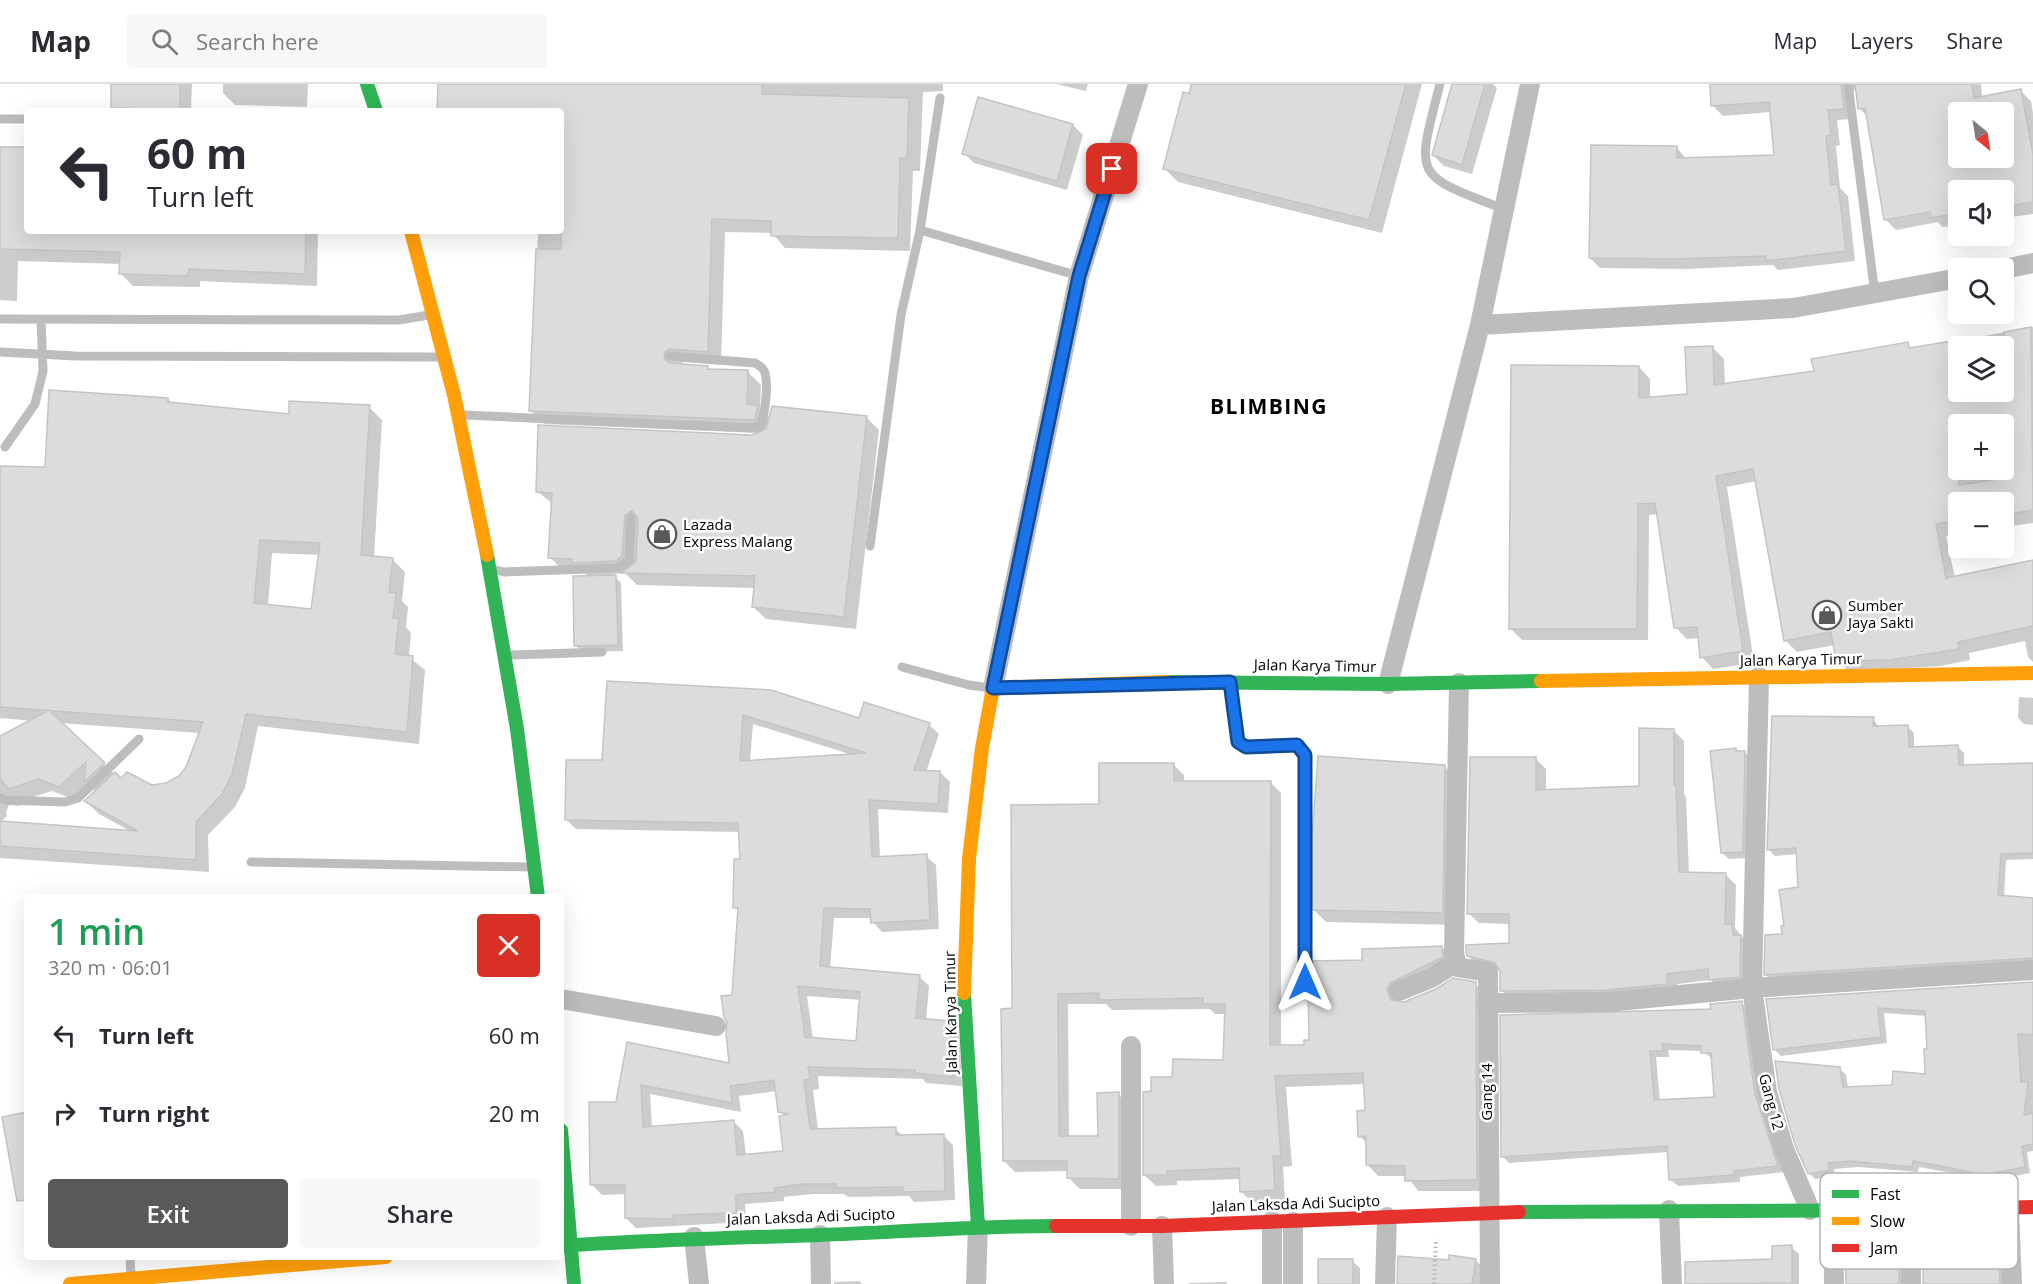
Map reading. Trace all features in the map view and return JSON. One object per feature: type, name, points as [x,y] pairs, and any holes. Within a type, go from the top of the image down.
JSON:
[{"type":"main road","points":[[367,84],[375,108]]},
{"type":"main road","points":[[412,234],[459,414],[507,654],[538,894]]},
{"type":"main road","name":"Jalan Karya Timur","points":[[978,1226],[964,995],[969,859],[982,748],[993,688],[1230,682],[1388,684],[2033,673]]},
{"type":"main road","name":"Jalan Laksda Adi Sucipto","points":[[2018,1208],[2033,1207]]},
{"type":"main road","name":"Jalan Laksda Adi Sucipto","points":[[565,1245],[694,1237],[820,1234],[978,1226],[1162,1226],[1488,1212],[1820,1210]]},
{"type":"main road","points":[[564,1216],[565,1245],[574,1284]]},
{"type":"main road","points":[[70,1284],[131,1282],[355,1260]]},
{"type":"street","points":[[993,688],[1079,276],[1138,84]]},
{"type":"street","points":[[1388,684],[1480,325],[1530,84]]},
{"type":"street","points":[[2014,267],[2033,263]]},
{"type":"street","points":[[1480,325],[1793,308],[1948,280]]},
{"type":"street","name":"Gang 12","points":[[1759,677],[1752,988],[1767,1092],[1784,1149],[1810,1210]]},
{"type":"street","points":[[1400,992],[1431,978],[1455,963],[1459,683]]},
{"type":"street","name":"Gang 14","points":[[1455,963],[1457,967],[1488,972],[1490,1284]]},
{"type":"street","points":[[1487,1003],[1607,1002],[1752,988],[2033,970]]},
{"type":"street","points":[[564,1000],[716,1026]]},
{"type":"street","points":[[1131,1046],[1129,1184],[1131,1226]]},
{"type":"street","points":[[1669,1210],[1672,1284]]},
{"type":"street","points":[[1385,1284],[1387,1217]]},
{"type":"street","points":[[1272,1221],[1272,1284]]},
{"type":"street","points":[[1293,1221],[1293,1284]]},
{"type":"street","points":[[976,1284],[978,1226]]},
{"type":"street","points":[[1162,1226],[1164,1284]]},
{"type":"street","points":[[820,1234],[821,1284]]},
{"type":"street","points":[[694,1237],[699,1284]]},
{"type":"street","points":[[1834,1269],[1834,1284]]},
{"type":"street","points":[[2011,1269],[2012,1284]]},
{"type":"lane","points":[[1440,84],[1424,147],[1424,162],[1439,183],[1504,209]]},
{"type":"lane","points":[[1848,84],[1875,294]]},
{"type":"lane","points":[[870,546],[901,315],[920,230],[940,98]]},
{"type":"lane","points":[[0,119],[24,119]]},
{"type":"lane","points":[[920,230],[1079,276]]},
{"type":"lane","points":[[0,319],[399,320],[433,314]]},
{"type":"lane","points":[[5,447],[35,404],[43,371],[41,320]]},
{"type":"lane","points":[[0,352],[444,357]]},
{"type":"lane","points":[[459,414],[476,417],[751,428],[760,426],[764,419],[766,380],[764,369],[755,363],[670,356]]},
{"type":"lane","points":[[490,568],[504,572],[618,568],[629,560],[630,518]]},
{"type":"lane","points":[[507,654],[523,656],[602,652]]},
{"type":"lane","points":[[902,667],[969,685],[993,688]]},
{"type":"lane","points":[[1230,682],[1238,742],[1246,747],[1297,745],[1305,755],[1305,982]]},
{"type":"lane","points":[[0,798],[65,802],[78,798],[139,739]]},
{"type":"lane","points":[[251,862],[535,867]]},
{"type":"lane","points":[[130,1260],[131,1282]]},
{"type":"path","points":[[1434,1284],[1437,1215]]},
{"type":"building","points":[[111,84],[180,84],[180,108],[111,108]]},
{"type":"building","points":[[438,84],[762,84],[762,94],[909,98],[907,158],[900,158],[898,238],[771,236],[771,221],[712,219],[708,352],[670,349],[665,352],[664,358],[669,363],[708,366],[708,369],[748,370],[747,404],[758,405],[755,420],[529,411],[536,249],[561,249],[561,234],[564,234],[564,108],[437,108]]},
{"type":"building","points":[[1191,84],[1406,84],[1369,220],[1163,169],[1183,92],[1190,94]]},
{"type":"building","points":[[1452,84],[1485,84],[1462,165],[1432,155]]},
{"type":"building","points":[[1710,84],[1841,84],[1844,109],[1828,110],[1831,135],[1826,136],[1831,185],[1838,184],[1846,251],[1766,261],[1766,256],[1675,259],[1589,258],[1591,145],[1677,146],[1677,158],[1774,155],[1769,102],[1711,106]]},
{"type":"building","points":[[1855,84],[1972,84],[1974,98],[2021,89],[2033,155],[2033,202],[2014,205],[2014,180],[1948,180],[1948,215],[1931,218],[1930,212],[1884,220],[1865,108],[1858,109]]},
{"type":"building","points":[[978,97],[1073,124],[1057,181],[962,154]]},
{"type":"building","points":[[0,147],[24,147],[24,234],[306,234],[305,274],[189,269],[188,276],[119,274],[120,252],[0,249]]},
{"type":"building","points":[[2031,327],[2033,510],[2014,513],[2014,492],[1948,492],[1948,522],[1936,524],[1946,578],[2033,560],[2033,626],[1958,642],[1959,649],[1890,660],[1836,661],[1831,632],[1784,641],[1753,469],[1716,476],[1743,651],[1700,658],[1697,627],[1674,628],[1655,503],[1638,504],[1637,629],[1509,629],[1511,365],[1639,366],[1639,398],[1687,394],[1685,347],[1713,346],[1714,385],[1814,371],[1811,359],[1908,342],[1909,348],[1948,342],[1948,402],[2014,402],[2014,336],[2004,336],[2004,332]]},
{"type":"building","points":[[49,390],[168,398],[168,402],[289,414],[289,401],[370,405],[361,555],[393,558],[389,592],[396,593],[393,618],[399,618],[395,654],[413,656],[407,732],[246,714],[232,774],[222,794],[196,822],[196,860],[0,846],[0,821],[138,831],[84,801],[115,772],[121,778],[127,772],[152,785],[166,783],[179,776],[186,767],[203,722],[0,707],[0,466],[45,467]],"holes":[[[260,540],[320,543],[311,609],[254,603]]]},
{"type":"building","points":[[772,406],[867,416],[844,617],[752,607],[755,576],[622,573],[636,561],[638,518],[632,511],[625,515],[622,556],[616,561],[572,563],[572,559],[548,558],[552,493],[536,492],[538,425],[752,435],[766,429]]},
{"type":"building","points":[[616,575],[618,645],[574,646],[573,576]]},
{"type":"building","points":[[607,681],[771,690],[859,718],[864,702],[930,723],[914,770],[940,771],[938,804],[869,800],[872,857],[927,854],[930,920],[871,923],[870,909],[824,908],[820,966],[920,975],[916,1018],[950,1021],[953,1077],[915,1073],[915,1070],[808,1067],[810,1079],[804,1080],[810,1129],[896,1127],[896,1135],[944,1134],[945,1191],[903,1192],[903,1187],[836,1188],[836,1184],[802,1184],[774,1188],[775,1192],[736,1195],[736,1213],[673,1215],[673,1219],[625,1218],[625,1185],[590,1185],[589,1102],[616,1102],[627,1042],[729,1063],[727,1022],[721,996],[732,995],[738,908],[733,908],[734,859],[740,859],[738,823],[565,820],[566,760],[602,760]],"holes":[[[743,715],[866,753],[740,761]],[[798,986],[860,992],[856,1041],[805,1037]],[[774,1080],[778,1112],[789,1114],[779,1116],[783,1151],[737,1155],[734,1120],[643,1127],[641,1085],[732,1103],[730,1086]]]},
{"type":"building","points":[[49,710],[105,763],[84,782],[86,762],[59,787],[38,779],[9,789],[0,779],[0,736]]},
{"type":"building","points":[[1772,716],[1874,717],[1873,726],[1908,725],[1909,747],[1958,745],[1959,765],[2033,763],[2033,853],[2001,854],[1998,895],[2033,898],[2033,958],[1764,975],[1765,935],[1782,934],[1781,926],[1784,926],[1779,890],[1798,887],[1796,848],[1767,850]]},
{"type":"building","points":[[1639,728],[1674,729],[1674,785],[1676,785],[1679,872],[1726,873],[1725,924],[1732,924],[1733,935],[1741,935],[1740,977],[1709,980],[1708,969],[1667,974],[1667,984],[1606,990],[1500,991],[1500,971],[1495,963],[1467,956],[1466,952],[1466,945],[1509,943],[1509,914],[1467,914],[1470,757],[1536,757],[1536,790],[1639,786]]},
{"type":"building","points":[[1736,748],[1736,751],[1745,751],[1743,852],[1721,853],[1710,751]]},
{"type":"building","points":[[1318,756],[1445,765],[1443,913],[1312,910],[1312,838]]},
{"type":"building","points":[[1099,763],[1174,763],[1174,781],[1271,781],[1270,1045],[1304,1045],[1304,1040],[1309,1040],[1308,988],[1312,983],[1312,961],[1362,960],[1362,949],[1442,946],[1443,957],[1390,983],[1387,990],[1391,1000],[1404,1002],[1436,989],[1453,978],[1476,982],[1477,1180],[1405,1181],[1405,1166],[1366,1165],[1366,1136],[1358,1137],[1357,1111],[1365,1110],[1363,1073],[1275,1076],[1281,1156],[1273,1156],[1275,1190],[1240,1192],[1239,1168],[1167,1171],[1167,1175],[1143,1175],[1143,1092],[1151,1091],[1151,1077],[1172,1077],[1173,1059],[1223,1060],[1225,1004],[1203,1004],[1203,998],[1099,1000],[1099,993],[1058,994],[1059,1136],[1098,1136],[1097,1093],[1119,1092],[1119,1179],[1067,1178],[1067,1161],[1003,1161],[1001,1009],[1012,1008],[1011,805],[1099,804]]},
{"type":"building","points":[[2033,982],[2033,1035],[2018,1034],[2021,1082],[2028,1082],[2024,1115],[2033,1113],[2033,1144],[2022,1146],[2025,1167],[1993,1173],[1971,1173],[1913,1161],[1912,1167],[1850,1161],[1828,1163],[1829,1170],[1808,1174],[1795,1145],[1779,1089],[1775,1061],[1840,1067],[1843,1087],[1892,1085],[1893,1071],[1925,1074],[1924,1049],[1927,1049],[1925,1011],[1878,1008],[1881,1037],[1773,1050],[1766,999]]},
{"type":"building","points":[[1742,1001],[1755,1094],[1778,1166],[1734,1171],[1734,1175],[1669,1180],[1667,1146],[1501,1157],[1500,1015],[1711,1009],[1710,1004]],"holes":[[[1662,1044],[1701,1046],[1701,1053],[1711,1053],[1714,1097],[1654,1100],[1650,1051],[1663,1051]]]},
{"type":"building","points":[[24,1113],[24,1200],[17,1201],[2,1117]]},
{"type":"building","points":[[1792,1245],[1792,1283],[1685,1284],[1685,1262],[1772,1259],[1772,1246]]},
{"type":"building","points":[[1449,1255],[1476,1259],[1472,1284],[1397,1284],[1398,1256],[1449,1260]]},
{"type":"building","points":[[1318,1259],[1353,1259],[1353,1284],[1318,1284]]},
{"type":"building","points":[[1846,1269],[1899,1269],[1899,1284],[1846,1284]]},
{"type":"building","points":[[1923,1269],[1999,1269],[2000,1284],[1923,1284]]},
{"type":"traffic: fast","points":[[367,84],[375,108]]},
{"type":"traffic: fast","points":[[487,555],[517,729],[538,894]]},
{"type":"traffic: fast","points":[[1167,682],[1388,684],[1541,681]]},
{"type":"traffic: fast","points":[[964,993],[978,1226]]},
{"type":"traffic: fast","points":[[564,1166],[574,1284]]},
{"type":"traffic: fast","points":[[1519,1212],[1820,1210]]},
{"type":"traffic: fast","points":[[564,1246],[1056,1226]]},
{"type":"traffic: slow","points":[[412,234],[454,395],[487,555]]},
{"type":"traffic: slow","points":[[1541,681],[2033,673]]},
{"type":"traffic: slow","points":[[964,993],[969,859],[982,748],[993,688],[1167,682]]},
{"type":"traffic: slow","points":[[70,1284],[351,1260]]},
{"type":"traffic: jam","points":[[2018,1207],[2033,1207]]},
{"type":"traffic: jam","points":[[1056,1226],[1162,1226],[1519,1212]]},
{"type":"place","name":"Lazada Express Malang","points":[[662,534]]},
{"type":"place","name":"Sumber Jaya Sakti","points":[[1827,615]]},
{"type":"district","name":"BLIMBING","points":[[1269,407]]},
{"type":"route","points":[[1112,169],[1079,276],[1050,404],[993,688],[1057,684],[1230,682],[1238,742],[1246,747],[1297,745],[1303,749],[1305,755],[1305,982]]}]
